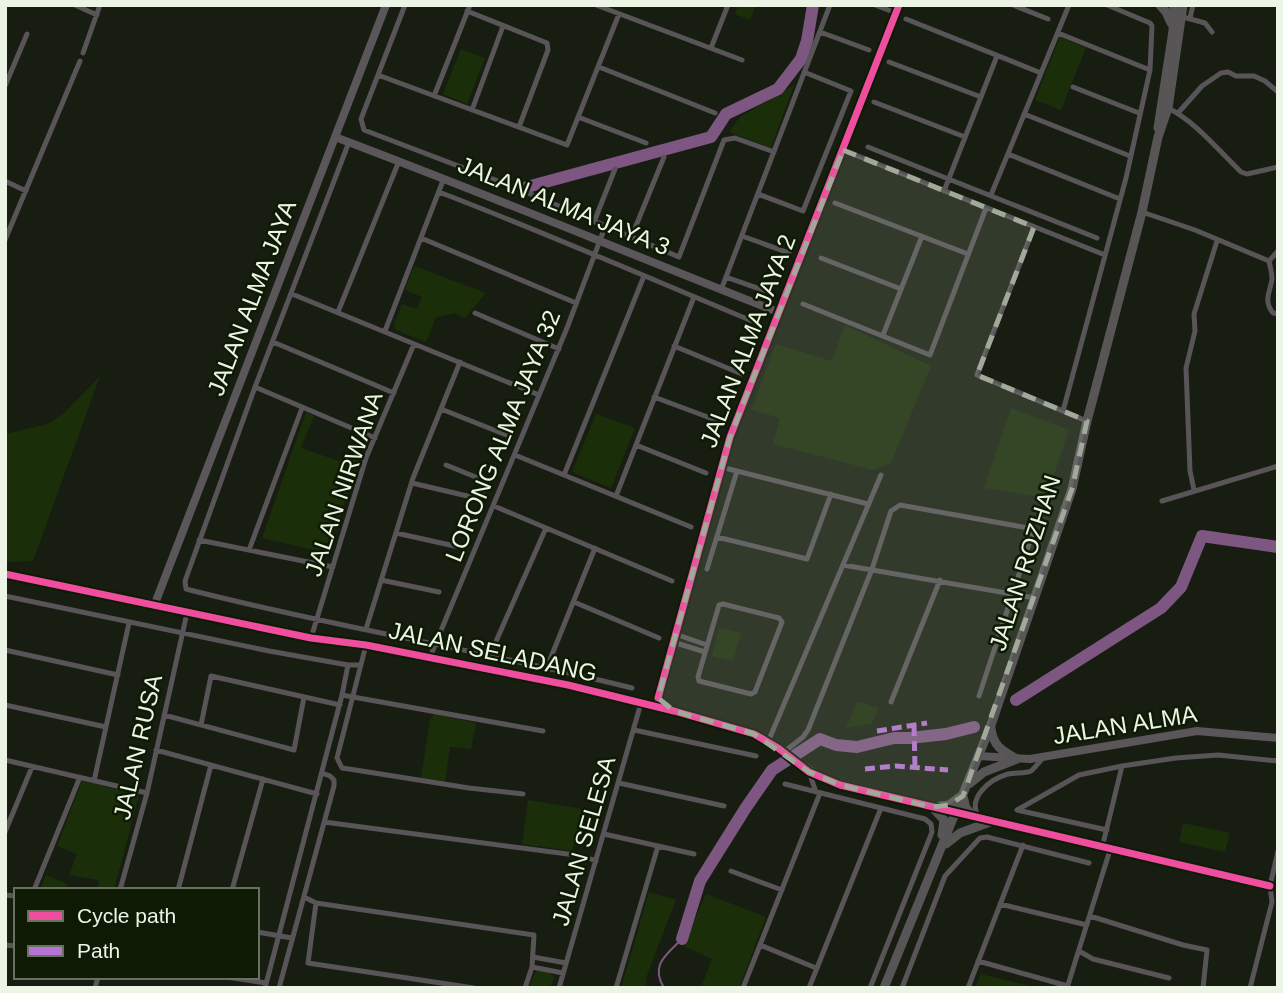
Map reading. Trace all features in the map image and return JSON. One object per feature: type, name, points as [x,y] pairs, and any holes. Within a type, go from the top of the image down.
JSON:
[{"type":"main road","points":[[1160,5],[1177,30]]},
{"type":"main road","name":"JALAN ROZHAN","points":[[1158,137],[1158,121],[1177,30],[1186,17],[1178,6]]},
{"type":"main road","name":"JALAN ROZHAN","points":[[884,988],[991,725],[1072,489],[1087,421],[1142,212],[1158,137],[1168,108],[1178,6]]},
{"type":"main road","points":[[991,725],[992,737],[997,746],[1017,760]]},
{"type":"main road","points":[[932,807],[949,806],[984,772],[1017,760]]},
{"type":"main road","points":[[942,848],[981,819],[966,808],[965,791]]},
{"type":"main road","points":[[932,807],[944,820],[942,848]]},
{"type":"street","points":[[75,5],[97,15]]},
{"type":"street","points":[[83,53],[100,5]]},
{"type":"street","name":"JALAN ALMA JAYA","points":[[154,606],[386,5]]},
{"type":"street","points":[[405,5],[378,75],[567,145],[619,14]]},
{"type":"street","points":[[596,5],[742,60]]},
{"type":"street","points":[[711,48],[728,5]]},
{"type":"street","points":[[721,289],[830,5]]},
{"type":"street","points":[[875,5],[898,9]]},
{"type":"street","points":[[1013,5],[1028,8],[1048,19]]},
{"type":"street","points":[[991,195],[1069,5]]},
{"type":"street","points":[[1063,411],[1120,199],[1150,70],[1152,26],[1107,5]]},
{"type":"street","points":[[1160,5],[1178,6]]},
{"type":"street","points":[[1193,5],[1186,17],[1205,23],[1212,32]]},
{"type":"street","points":[[434,96],[468,8],[503,26],[547,43],[548,50],[519,127]]},
{"type":"street","name":"JALAN ALMA JAYA 2","points":[[658,698],[730,437],[898,9]]},
{"type":"street","points":[[906,19],[1041,73]]},
{"type":"street","points":[[472,110],[503,26]]},
{"type":"street","points":[[820,32],[869,50]]},
{"type":"street","points":[[1058,33],[1150,70]]},
{"type":"street","points":[[5,86],[27,34]]},
{"type":"street","points":[[944,191],[997,56]]},
{"type":"street","points":[[5,240],[80,61]]},
{"type":"street","points":[[889,62],[981,97]]},
{"type":"street","points":[[599,66],[715,113]]},
{"type":"street","name":"JALAN ALMA JAYA 2","points":[[758,194],[803,211],[851,91],[804,72]]},
{"type":"street","points":[[1178,113],[1202,86],[1221,73],[1254,76],[1278,92]]},
{"type":"street","name":"JALAN ALMA JAYA 3","points":[[378,75],[361,119],[364,130],[521,190],[680,257],[724,140],[735,138],[774,152]]},
{"type":"street","points":[[1073,87],[1139,113]]},
{"type":"street","points":[[874,102],[965,137]]},
{"type":"street","points":[[1168,108],[1208,138],[1241,172],[1247,174],[1278,167]]},
{"type":"street","points":[[1024,114],[1130,156]]},
{"type":"street","points":[[578,117],[646,143]]},
{"type":"street","name":"JALAN ALMA JAYA 3","points":[[335,137],[514,205],[599,242],[778,312]]},
{"type":"street","points":[[379,153],[383,139]]},
{"type":"street","points":[[333,567],[200,540],[255,387],[349,142]]},
{"type":"street","points":[[868,148],[1097,238]]},
{"type":"street","points":[[842,150],[1105,255]]},
{"type":"street","points":[[1008,154],[1120,199]]},
{"type":"street","points":[[632,238],[664,158]]},
{"type":"street","points":[[338,312],[399,161]]},
{"type":"street","points":[[594,222],[615,169]]},
{"type":"street","points":[[386,331],[444,178]]},
{"type":"street","points":[[5,181],[26,191]]},
{"type":"street","points":[[514,205],[521,190]]},
{"type":"street","name":"JALAN ALMA JAYA 3","points":[[439,192],[757,323]]},
{"type":"street","points":[[835,203],[968,254]]},
{"type":"street","points":[[803,304],[930,355],[986,208]]},
{"type":"street","points":[[1142,212],[1195,230],[1269,261]]},
{"type":"street","name":"LORONG ALMA JAYA 32","points":[[430,657],[559,349],[605,227]]},
{"type":"street","points":[[1034,227],[977,375],[1087,421]]},
{"type":"street","points":[[742,236],[789,253]]},
{"type":"street","points":[[883,335],[922,236]]},
{"type":"street","points":[[421,238],[576,303]]},
{"type":"street","points":[[1194,490],[1190,471],[1186,368],[1195,331],[1194,314],[1217,241]]},
{"type":"street","points":[[1269,261],[1278,251]]},
{"type":"street","points":[[821,258],[901,289]]},
{"type":"street","points":[[1269,261],[1272,276],[1267,297],[1270,310],[1278,314]]},
{"type":"street","points":[[564,475],[644,276]]},
{"type":"street","points":[[726,277],[771,293]]},
{"type":"street","points":[[292,294],[539,395]]},
{"type":"street","points":[[616,496],[694,296]]},
{"type":"street","points":[[475,313],[559,349]]},
{"type":"street","points":[[273,342],[394,393]]},
{"type":"street","name":"JALAN NIRWANA","points":[[312,638],[366,458],[414,344]]},
{"type":"street","points":[[674,346],[742,374]]},
{"type":"street","points":[[366,629],[412,483],[460,362]]},
{"type":"street","points":[[255,387],[374,438]]},
{"type":"street","points":[[654,397],[722,422]]},
{"type":"street","points":[[249,550],[302,408]]},
{"type":"street","points":[[441,409],[509,436]]},
{"type":"street","points":[[636,445],[706,473]]},
{"type":"street","points":[[515,455],[691,527]]},
{"type":"street","points":[[412,483],[480,499],[485,486],[483,480],[446,465]]},
{"type":"street","points":[[1162,501],[1278,466]]},
{"type":"street","points":[[721,467],[868,504]]},
{"type":"street","points":[[707,569],[737,471]]},
{"type":"street","points":[[768,742],[881,475]]},
{"type":"street","points":[[717,537],[807,559],[831,494]]},
{"type":"street","name":"JALAN ROZHAN","points":[[872,569],[891,511],[900,505],[1034,529],[979,696]]},
{"type":"street","points":[[494,506],[672,581]]},
{"type":"street","points":[[490,655],[546,528]]},
{"type":"street","points":[[396,533],[460,547]]},
{"type":"street","name":"JALAN SELADANG","points":[[200,540],[185,581],[186,589],[632,688]]},
{"type":"street","points":[[547,667],[595,548]]},
{"type":"street","points":[[843,565],[1035,598]]},
{"type":"street","points":[[786,754],[808,730],[872,569]]},
{"type":"street","name":"JALAN SELADANG","points":[[5,574],[312,638],[430,657],[674,711],[741,729],[768,742],[808,770],[840,785],[956,812]]},
{"type":"street","points":[[381,580],[439,592]]},
{"type":"street","points":[[891,702],[940,580]]},
{"type":"street","name":"JALAN SELADANG","points":[[5,596],[129,623],[348,665],[361,665]]},
{"type":"street","points":[[573,602],[659,638]]},
{"type":"street","points":[[719,605],[779,618],[782,622],[755,692],[751,694],[699,681],[705,652],[719,605]]},
{"type":"street","name":"JALAN RUSA","points":[[121,888],[146,793],[187,613]]},
{"type":"street","points":[[94,781],[129,623]]},
{"type":"street","points":[[674,638],[708,645]]},
{"type":"street","points":[[674,638],[705,652]]},
{"type":"street","points":[[366,645],[337,758],[338,764],[349,769],[523,794]]},
{"type":"street","points":[[5,650],[118,675]]},
{"type":"street","points":[[237,979],[266,985],[340,705],[348,665]]},
{"type":"street","points":[[201,725],[211,676],[340,705]]},
{"type":"street","points":[[342,695],[543,731]]},
{"type":"street","points":[[164,715],[294,750],[304,697]]},
{"type":"street","points":[[630,701],[658,698],[674,711]]},
{"type":"street","name":"JALAN SELESA","points":[[559,988],[641,703]]},
{"type":"street","points":[[5,705],[106,727]]},
{"type":"street","points":[[634,730],[756,756]]},
{"type":"street","name":"JALAN ALMA","points":[[978,756],[1017,760],[1045,757],[1197,731],[1278,738]]},
{"type":"street","points":[[156,750],[317,794]]},
{"type":"street","points":[[327,755],[337,758]]},
{"type":"street","points":[[1107,830],[1017,810],[1079,775],[1122,766],[1218,755],[1278,761]]},
{"type":"street","points":[[981,819],[974,802],[986,787],[1009,774],[1031,771],[1045,757]]},
{"type":"street","points":[[5,760],[146,793]]},
{"type":"street","points":[[179,888],[211,765]]},
{"type":"street","points":[[1102,848],[1122,766]]},
{"type":"street","points":[[5,832],[32,767]]},
{"type":"street","points":[[743,988],[818,792],[808,770]]},
{"type":"street","points":[[279,988],[334,780],[322,773]]},
{"type":"street","points":[[35,888],[80,778]]},
{"type":"street","points":[[233,888],[263,779]]},
{"type":"street","points":[[619,783],[724,806]]},
{"type":"street","points":[[785,784],[926,819],[932,824],[932,832],[870,988]]},
{"type":"street","points":[[808,988],[881,808]]},
{"type":"street","points":[[956,812],[1270,886]]},
{"type":"street","points":[[324,822],[583,856],[596,861]]},
{"type":"street","points":[[604,834],[694,854]]},
{"type":"street","points":[[902,988],[945,876],[980,838],[987,837],[1023,845],[1089,863]]},
{"type":"street","points":[[968,988],[1023,845]]},
{"type":"street","points":[[616,988],[658,846]]},
{"type":"street","points":[[978,961],[1068,987],[1110,850]]},
{"type":"street","points":[[1250,988],[1272,902],[1270,886],[1278,851]]},
{"type":"street","points":[[731,871],[782,890]]},
{"type":"street","points":[[303,897],[316,904],[534,935],[532,967],[525,988]]},
{"type":"street","points":[[316,904],[308,963],[474,988]]},
{"type":"street","points":[[1000,904],[1087,925]]},
{"type":"street","points":[[1090,916],[1207,950],[1203,988]]},
{"type":"street","points":[[259,932],[292,938]]},
{"type":"street","points":[[760,945],[816,968]]},
{"type":"street","points":[[1079,951],[1093,959],[1169,978]]},
{"type":"street","points":[[533,957],[566,963]]},
{"type":"street","points":[[532,967],[563,973]]},
{"type":"street","points":[[877,971],[906,976]]},
{"type":"highlighted area","points":[[843,150],[1034,227],[977,375],[1087,421],[1072,489],[963,796],[949,805],[932,807],[840,785],[809,772],[754,734],[674,711],[658,698],[730,437]]},
{"type":"green space","points":[[738,5],[756,5],[750,20],[735,14]]},
{"type":"green space","points":[[1060,37],[1086,48],[1061,110],[1035,100]]},
{"type":"green space","points":[[461,49],[485,58],[467,104],[443,94]]},
{"type":"green space","points":[[794,85],[771,148],[729,132],[740,117]]},
{"type":"green space","points":[[414,266],[486,293],[465,318],[455,313],[436,317],[426,342],[396,330],[394,324],[402,304],[417,309],[422,297],[405,290]]},
{"type":"green space","points":[[845,325],[931,366],[891,463],[873,470],[773,444],[780,418],[751,410],[776,344],[832,361]]},
{"type":"green space","points":[[100,376],[33,561],[5,562],[5,434],[48,424],[64,413]]},
{"type":"green space","points":[[1011,408],[1069,430],[1046,498],[984,488]]},
{"type":"green space","points":[[306,412],[314,416],[301,448],[347,464],[353,448],[362,452],[327,553],[262,538]]},
{"type":"green space","points":[[596,414],[635,428],[611,488],[572,472]]},
{"type":"green space","points":[[719,628],[741,633],[733,661],[712,656]]},
{"type":"green space","points":[[857,701],[878,708],[872,724],[846,728]]},
{"type":"green space","points":[[434,714],[476,723],[471,749],[450,747],[445,782],[421,778],[430,720]]},
{"type":"green space","points":[[82,781],[139,795],[115,888],[98,888],[99,880],[69,875],[77,854],[57,846]]},
{"type":"green space","points":[[528,800],[583,809],[572,851],[522,844]]},
{"type":"green space","points":[[1183,823],[1230,833],[1225,852],[1179,842]]},
{"type":"green space","points":[[46,875],[67,884],[66,888],[41,888]]},
{"type":"green space","points":[[649,892],[676,900],[647,975],[645,988],[621,988]]},
{"type":"green space","points":[[706,894],[766,917],[739,988],[709,988],[702,985],[712,959],[683,946]]},
{"type":"green space","points":[[538,970],[548,971],[554,977],[550,988],[529,988]]},
{"type":"green space","points":[[981,974],[1038,988],[975,988]]},
{"type":"waterway","points":[[527,187],[711,137],[726,114],[778,89],[801,59],[813,5]]},
{"type":"waterway","points":[[1016,700],[1161,608],[1181,587],[1202,536],[1278,547]]},
{"type":"waterway","points":[[682,939],[700,881],[772,770],[820,739],[836,745],[857,747],[894,738],[946,734],[974,727]]},
{"type":"waterway","points":[[664,988],[659,967],[666,955],[682,939]]},
{"type":"marked path","points":[[877,731],[927,723]]},
{"type":"marked path","points":[[914,726],[915,768]]},
{"type":"marked path","points":[[865,769],[896,766],[948,770]]},
{"type":"cycle path","points":[[658,698],[730,437],[899,5]]},
{"type":"cycle path","points":[[5,574],[311,638],[366,645],[568,685],[674,711],[754,734],[778,748],[809,772],[840,785],[1270,886]]}]
